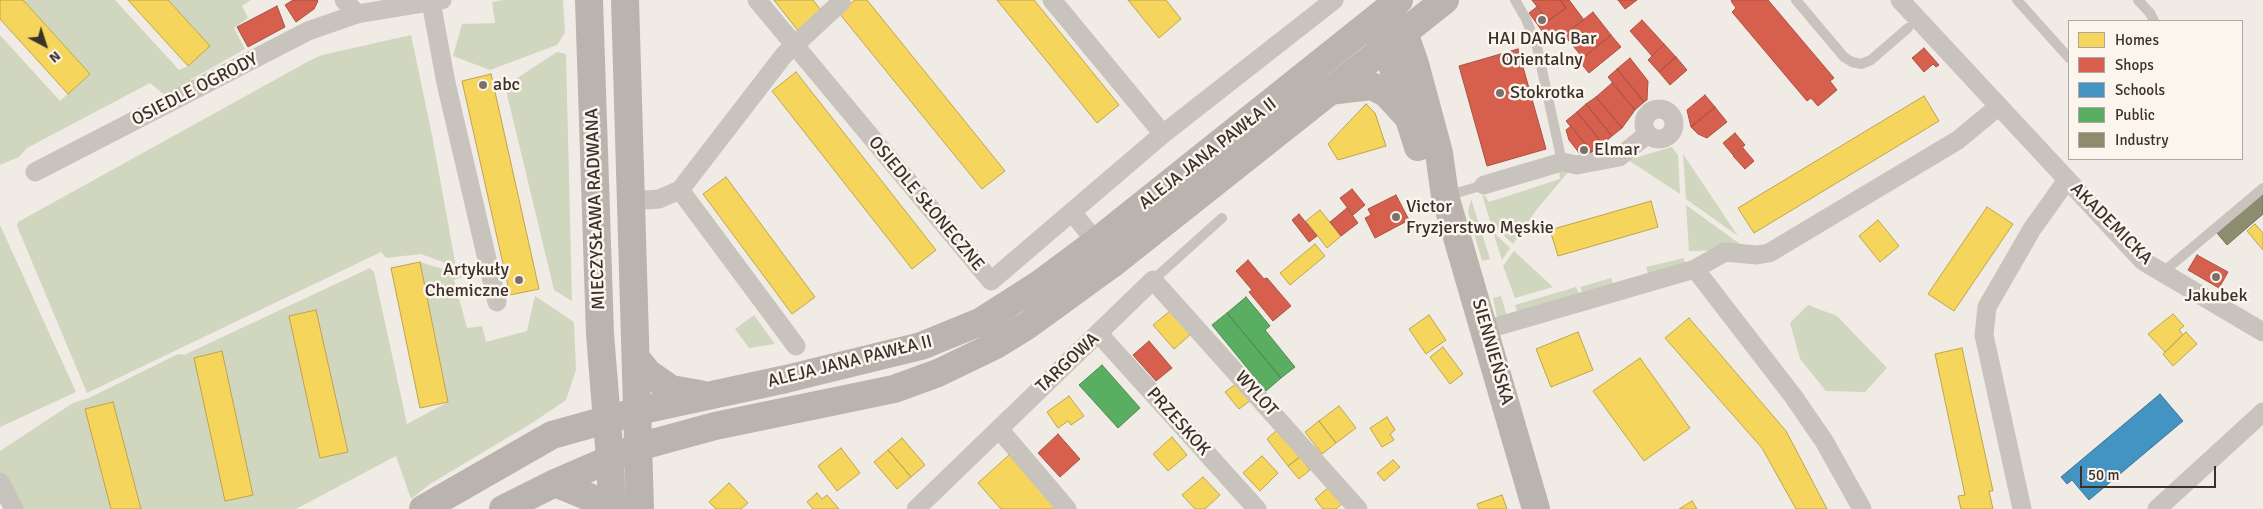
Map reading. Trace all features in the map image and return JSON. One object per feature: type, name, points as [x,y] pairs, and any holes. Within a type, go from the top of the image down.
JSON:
[{"type":"main road","name":"MIECZYSŁAWA RADWANA","points":[[589,0],[595,136],[600,334],[612,509]]},
{"type":"main road","name":"MIECZYSŁAWA RADWANA","points":[[625,0],[640,509]]},
{"type":"main road","name":"ALEJA JANA PAWŁA II","points":[[503,509],[555,482],[638,447],[715,426],[894,389],[938,373],[994,346],[1035,320],[1104,270],[1437,6]]},
{"type":"main road","name":"ALEJA JANA PAWŁA II","points":[[423,509],[552,435],[638,410],[712,396],[921,346],[980,322],[1012,303],[1096,242],[1386,11]]},
{"type":"main road","name":"SIENNIEŃSKA","points":[[1386,11],[1395,39],[1421,160],[1445,196]]},
{"type":"main road","name":"SIENNIEŃSKA","points":[[1395,39],[1415,64],[1439,153],[1445,196],[1536,509]]},
{"type":"main road","points":[[1329,91],[1372,86],[1387,94],[1411,120]]},
{"type":"main road","points":[[636,358],[648,373],[671,389],[712,396]]},
{"type":"main road","points":[[555,482],[589,497],[598,509]]},
{"type":"street","points":[[344,0],[357,14]]},
{"type":"street","name":"OSIEDLE SŁONECZNE","points":[[757,0],[990,281],[1164,134],[1334,0]]},
{"type":"street","points":[[630,201],[659,199],[680,190],[794,44],[841,2],[839,0]]},
{"type":"street","points":[[1052,0],[1164,134]]},
{"type":"street","name":"AKADEMICKA","points":[[1900,0],[2137,255],[2162,273],[2263,332]]},
{"type":"street","name":"OSIEDLE OGRODY","points":[[35,172],[308,31],[357,14],[436,1],[446,83],[497,302]]},
{"type":"street","points":[[1485,330],[1696,268],[1725,252],[1757,255],[1770,253],[1958,140],[1998,106]]},
{"type":"street","points":[[1484,185],[1562,162],[1577,165],[1619,157],[1648,134]]},
{"type":"street","points":[[2022,509],[1990,370],[1984,334],[1987,307],[2032,229],[2067,180]]},
{"type":"street","points":[[680,190],[796,346]]},
{"type":"street","points":[[1072,212],[1096,242]]},
{"type":"street","points":[[1696,268],[1793,396],[1824,441],[1862,509]]},
{"type":"street","name":"TARGOWA","points":[[916,509],[1153,280]]},
{"type":"street","name":"WYLOT","points":[[1153,280],[1358,509]]},
{"type":"street","name":"PRZESKOK","points":[[1099,334],[1256,509]]},
{"type":"street","points":[[2157,509],[2263,412]]},
{"type":"street","points":[[999,429],[1067,509]]},
{"type":"street","points":[[0,482],[14,509]]},
{"type":"lane","points":[[1514,0],[1526,19],[1536,47],[1562,162]]},
{"type":"lane","points":[[1796,0],[1844,57],[1852,62],[1861,64],[1871,60],[1908,28]]},
{"type":"lane","points":[[2016,0],[2068,57]]},
{"type":"lane","points":[[2138,0],[2150,13],[2154,20]]},
{"type":"lane","points":[[1445,196],[1484,185]]},
{"type":"lane","points":[[2162,273],[2263,188]]},
{"type":"lane","name":"TARGOWA","points":[[1153,280],[1222,218]]},
{"type":"green space","points":[[23,0],[115,0],[179,70],[188,66],[210,46],[168,0],[251,0],[242,6],[248,18],[234,28],[245,49],[190,80],[198,90],[172,101],[150,83],[27,148],[19,157],[0,165],[0,35],[60,101],[90,74]]},
{"type":"green space","points":[[503,0],[563,0],[565,33],[557,45],[490,70],[453,56],[462,24],[495,23],[492,2]]},
{"type":"green space","points":[[411,35],[432,135],[456,267],[421,254],[386,258],[381,252],[87,393],[17,226],[18,222],[309,61],[322,55]]},
{"type":"green space","points":[[557,52],[566,54],[572,301],[554,290],[505,86]]},
{"type":"green space","points":[[1672,147],[1678,155],[1680,194],[1628,160]]},
{"type":"green space","points":[[1683,154],[1738,236],[1686,199]]},
{"type":"green space","points":[[1570,170],[1537,209],[1513,244],[1491,224],[1482,194],[1489,202],[1560,179],[1559,172]]},
{"type":"green space","points":[[1471,199],[1490,259],[1482,261],[1468,212]]},
{"type":"green space","points":[[1686,205],[1747,249],[1747,250],[1689,251]]},
{"type":"green space","points":[[0,225],[76,392],[0,427]]},
{"type":"green space","points":[[1493,232],[1510,248],[1502,260]]},
{"type":"green space","points":[[1514,251],[1553,287],[1515,298],[1503,266]]},
{"type":"green space","points":[[1684,258],[1685,263],[1648,274],[1646,267]]},
{"type":"green space","points":[[420,262],[465,276],[454,280],[467,328],[482,326],[486,342],[527,331],[535,296],[574,322],[576,370],[566,400],[532,423],[430,484],[411,499],[396,456],[296,509],[14,509],[0,482],[0,451],[73,403],[89,398],[178,354],[184,355],[370,268],[374,272],[407,424],[448,402]]},
{"type":"green space","points":[[1611,278],[1613,285],[1583,294],[1580,287]]},
{"type":"green space","points":[[1576,287],[1580,295],[1518,314],[1515,305]]},
{"type":"green space","points":[[1501,296],[1507,317],[1501,319],[1497,317],[1493,298]]},
{"type":"green space","points":[[1808,305],[1837,316],[1887,368],[1865,392],[1826,391],[1800,359],[1790,323]]},
{"type":"green space","points":[[754,315],[775,344],[749,348],[735,329]]},
{"type":"building: Homes","points":[[0,0],[23,0],[90,74],[68,94],[0,19]]},
{"type":"building: Homes","points":[[128,0],[168,0],[210,46],[188,66]]},
{"type":"building: Homes","points":[[774,0],[813,0],[823,13],[799,32]]},
{"type":"building: Homes","points":[[855,0],[867,0],[1005,171],[982,189],[839,13]]},
{"type":"building: Homes","points":[[997,0],[1034,0],[1119,105],[1097,123]]},
{"type":"building: Homes","points":[[1128,0],[1166,0],[1181,19],[1159,38]]},
{"type":"building: Homes","points":[[796,72],[936,250],[912,269],[772,91]]},
{"type":"building: Homes","points":[[491,74],[539,289],[510,295],[462,81]]},
{"type":"building: Homes","points":[[1924,96],[1939,121],[1754,233],[1738,208]]},
{"type":"building: Homes","points":[[1366,104],[1375,113],[1386,146],[1338,160],[1328,144]]},
{"type":"building: Homes","points":[[726,177],[815,297],[792,314],[703,194]]},
{"type":"building: Homes","points":[[1651,201],[1658,227],[1558,256],[1550,230]]},
{"type":"building: Homes","points":[[1987,207],[2013,224],[1954,311],[1928,294]]},
{"type":"building: Homes","points":[[1320,210],[1341,236],[1327,248],[1306,221]]},
{"type":"building: Homes","points":[[1878,220],[1899,246],[1880,262],[1859,236]]},
{"type":"building: Homes","points":[[2255,224],[2263,233],[2263,250],[2247,231]]},
{"type":"building: Homes","points":[[1315,244],[1325,256],[1290,285],[1280,273]]},
{"type":"building: Homes","points":[[420,262],[448,402],[420,408],[391,268]]},
{"type":"building: Homes","points":[[316,310],[348,452],[320,458],[289,316]]},
{"type":"building: Homes","points":[[1170,311],[1191,334],[1174,349],[1153,325]]},
{"type":"building: Homes","points":[[2173,314],[2184,326],[2179,330],[2183,335],[2165,352],[2148,334]]},
{"type":"building: Homes","points":[[1429,315],[1446,340],[1426,354],[1409,329]]},
{"type":"building: Homes","points":[[1689,318],[1786,431],[1827,509],[1796,509],[1762,448],[1665,338]]},
{"type":"building: Homes","points":[[1578,332],[1593,370],[1551,387],[1536,349]]},
{"type":"building: Homes","points":[[2186,332],[2197,344],[2173,366],[2163,354]]},
{"type":"building: Homes","points":[[1443,347],[1463,374],[1450,384],[1430,357]]},
{"type":"building: Homes","points":[[1962,348],[1993,491],[1989,491],[1993,509],[1961,509],[1958,496],[1965,495],[1935,354]]},
{"type":"building: Homes","points":[[222,351],[253,495],[225,501],[194,358]]},
{"type":"building: Homes","points":[[1640,358],[1690,428],[1644,461],[1593,391]]},
{"type":"building: Homes","points":[[1237,383],[1251,400],[1239,409],[1225,392]]},
{"type":"building: Homes","points":[[1069,396],[1084,416],[1071,425],[1068,421],[1058,428],[1047,412]]},
{"type":"building: Homes","points":[[113,402],[141,509],[111,509],[85,409]]},
{"type":"building: Homes","points":[[1339,406],[1356,428],[1336,443],[1319,421]]},
{"type":"building: Homes","points":[[1387,417],[1395,430],[1390,434],[1394,440],[1382,447],[1370,428]]},
{"type":"building: Homes","points":[[1319,421],[1336,443],[1322,454],[1305,432]]},
{"type":"building: Homes","points":[[1278,429],[1300,457],[1288,466],[1267,439]]},
{"type":"building: Homes","points":[[1172,437],[1187,455],[1168,471],[1153,454]]},
{"type":"building: Homes","points":[[902,438],[925,465],[911,477],[888,450]]},
{"type":"building: Homes","points":[[841,448],[860,473],[837,491],[818,466]]},
{"type":"building: Homes","points":[[888,450],[911,477],[897,489],[874,462]]},
{"type":"building: Homes","points":[[1009,455],[1057,509],[1001,509],[978,483]]},
{"type":"building: Homes","points":[[1262,456],[1278,473],[1260,491],[1243,473]]},
{"type":"building: Homes","points":[[1300,457],[1310,470],[1299,479],[1288,466]]},
{"type":"building: Homes","points":[[1393,460],[1400,467],[1384,481],[1377,473]]},
{"type":"building: Homes","points":[[1203,477],[1220,495],[1205,509],[1195,509],[1182,495]]},
{"type":"building: Homes","points":[[729,483],[748,503],[741,509],[716,509],[709,502]]},
{"type":"building: Homes","points":[[1329,487],[1343,503],[1336,509],[1323,509],[1315,499]]},
{"type":"building: Homes","points":[[817,493],[822,499],[827,495],[839,509],[813,509],[807,502]]},
{"type":"building: Homes","points":[[1502,495],[1507,509],[1479,509],[1477,504]]},
{"type":"building: Homes","points":[[1692,501],[1697,509],[1679,509]]},
{"type":"building: Shops","points":[[293,0],[318,1],[314,9],[296,22],[285,5]]},
{"type":"building: Shops","points":[[1532,0],[1560,0],[1566,8],[1548,21]]},
{"type":"building: Shops","points":[[1560,0],[1569,0],[1584,20],[1551,43],[1529,13],[1538,6],[1548,21],[1566,8]]},
{"type":"building: Shops","points":[[1618,0],[1637,0],[1625,9]]},
{"type":"building: Shops","points":[[1732,0],[1768,0],[1834,78],[1830,81],[1837,90],[1818,106],[1811,98],[1807,101],[1732,12],[1736,8]]},
{"type":"building: Shops","points":[[277,6],[285,27],[248,47],[237,27]]},
{"type":"building: Shops","points":[[1593,12],[1611,35],[1583,58],[1564,35]]},
{"type":"building: Shops","points":[[1642,20],[1664,44],[1652,56],[1630,31]]},
{"type":"building: Shops","points":[[1611,35],[1621,47],[1589,73],[1579,61]]},
{"type":"building: Shops","points":[[1664,44],[1676,57],[1659,72],[1648,60]]},
{"type":"building: Shops","points":[[1924,48],[1939,65],[1936,67],[1933,64],[1924,72],[1912,58]]},
{"type":"building: Shops","points":[[1518,49],[1546,149],[1487,166],[1459,66]]},
{"type":"building: Shops","points":[[1676,57],[1687,70],[1670,85],[1659,72]]},
{"type":"building: Shops","points":[[1630,58],[1648,81],[1647,100],[1644,102],[1617,69]]},
{"type":"building: Shops","points":[[1617,69],[1644,102],[1635,110],[1608,77]]},
{"type":"building: Shops","points":[[1612,83],[1635,110],[1622,128],[1596,97]]},
{"type":"building: Shops","points":[[1705,95],[1715,107],[1691,127],[1687,110]]},
{"type":"building: Shops","points":[[1596,97],[1622,128],[1612,136],[1586,104]]},
{"type":"building: Shops","points":[[1586,104],[1612,136],[1603,144],[1577,112]]},
{"type":"building: Shops","points":[[1715,107],[1727,122],[1707,138],[1698,134],[1691,127]]},
{"type":"building: Shops","points":[[1577,112],[1603,144],[1592,152],[1566,121]]},
{"type":"building: Shops","points":[[1571,126],[1592,152],[1584,159],[1569,140],[1566,130]]},
{"type":"building: Shops","points":[[1735,133],[1745,145],[1733,155],[1723,143]]},
{"type":"building: Shops","points":[[1743,148],[1754,161],[1745,169],[1733,156]]},
{"type":"building: Shops","points":[[1352,189],[1365,205],[1353,215],[1340,198]]},
{"type":"building: Shops","points":[[1396,195],[1409,220],[1375,238],[1365,218],[1371,215],[1368,209]]},
{"type":"building: Shops","points":[[1347,208],[1358,223],[1341,236],[1330,222]]},
{"type":"building: Shops","points":[[1299,214],[1317,236],[1309,242],[1292,220]]},
{"type":"building: Shops","points":[[2197,255],[2228,272],[2219,288],[2188,270]]},
{"type":"building: Shops","points":[[1248,260],[1264,279],[1267,278],[1291,306],[1273,321],[1249,292],[1252,290],[1236,271]]},
{"type":"building: Shops","points":[[1149,341],[1172,368],[1156,381],[1133,355]]},
{"type":"building: Shops","points":[[1058,434],[1080,459],[1060,477],[1038,453]]},
{"type":"building: Schools","points":[[2160,394],[2183,421],[2089,500],[2072,480],[2067,484],[2061,477]]},
{"type":"building: Public","points":[[1246,297],[1270,326],[1265,330],[1295,367],[1281,378],[1227,313]]},
{"type":"building: Public","points":[[1227,313],[1281,378],[1266,391],[1212,325]]},
{"type":"building: Public","points":[[1102,365],[1140,408],[1118,428],[1079,385]]},
{"type":"building: Industry","points":[[2263,194],[2263,214],[2227,245],[2217,233]]},
{"type":"place","name":"HAI DANG Bar Orientalny","points":[[1542,20]]},
{"type":"place","name":"abc","points":[[483,85]]},
{"type":"place","name":"Stokrotka","points":[[1500,93]]},
{"type":"place","name":"Elmar","points":[[1584,150]]},
{"type":"place","name":"Victor Fryzjerstwo Męskie","points":[[1396,217]]},
{"type":"place","name":"Jakubek","points":[[2216,277]]},
{"type":"place","name":"Artykuły Chemiczne","points":[[519,280]]}]
